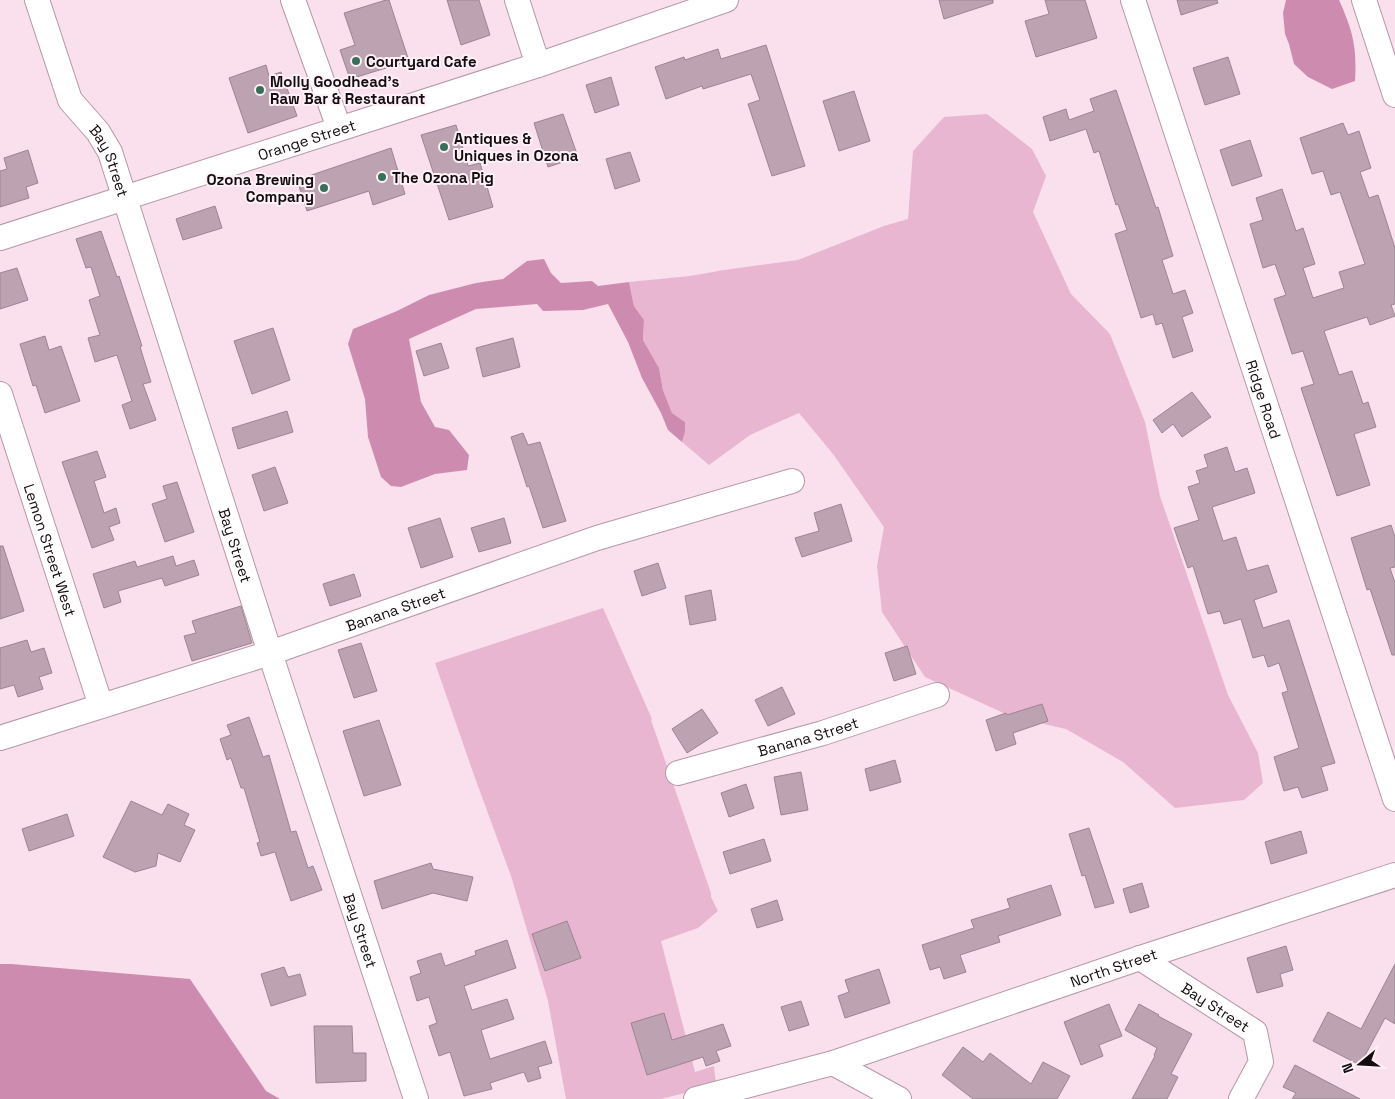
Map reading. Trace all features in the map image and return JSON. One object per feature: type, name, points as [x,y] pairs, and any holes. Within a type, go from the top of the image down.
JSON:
[{"type":"street","name":"Bay Street","points":[[38,0],[70,100],[98,132],[110,152],[123,198],[270,653],[416,1099]]},
{"type":"street","points":[[293,0],[339,128]]},
{"type":"street","points":[[517,0],[538,65]]},
{"type":"street","name":"Ridge Road","points":[[1133,0],[1395,799]]},
{"type":"street","points":[[1364,0],[1395,95]]},
{"type":"street","name":"Orange Street","points":[[0,238],[538,65],[719,1]]},
{"type":"street","name":"Lemon Street West","points":[[0,394],[101,706]]},
{"type":"street","name":"Banana Street","points":[[0,738],[270,653],[597,538],[792,480]]},
{"type":"street","name":"Banana Street","points":[[678,773],[823,733],[937,695]]},
{"type":"street","name":"North Street","points":[[696,1099],[833,1063],[1140,958],[1395,875]]},
{"type":"street","name":"Bay Street","points":[[1140,958],[1255,1032],[1261,1062],[1241,1099]]},
{"type":"street","points":[[833,1063],[899,1099]]},
{"type":"shaded area","points":[[1286,0],[1339,0],[1348,21],[1355,49],[1355,81],[1332,89],[1308,77],[1294,64],[1285,34],[1283,13]]},
{"type":"shaded area","points":[[987,114],[1032,149],[1046,176],[1033,212],[1071,294],[1110,334],[1145,422],[1160,496],[1228,695],[1258,753],[1263,783],[1244,800],[1175,808],[1123,762],[1066,729],[1010,716],[925,677],[882,612],[877,566],[884,527],[833,454],[799,413],[750,435],[709,465],[682,442],[685,422],[672,413],[663,390],[659,368],[643,340],[644,320],[634,306],[629,282],[690,276],[798,260],[884,226],[908,219],[913,151],[944,117]]},
{"type":"shaded area","points":[[544,259],[551,273],[561,283],[592,281],[598,286],[629,282],[634,306],[644,320],[643,340],[659,368],[663,390],[672,413],[685,422],[682,442],[668,430],[642,378],[628,342],[608,304],[583,310],[543,311],[537,304],[476,309],[409,339],[421,402],[435,427],[449,430],[469,455],[467,470],[435,474],[401,487],[391,486],[381,477],[368,437],[365,399],[348,344],[353,329],[397,311],[429,295],[476,283],[503,279],[527,261]]},
{"type":"shaded area","points":[[603,608],[652,719],[711,897],[718,911],[698,928],[661,941],[695,1072],[714,1066],[716,1085],[661,1099],[566,1099],[548,1001],[511,876],[435,663]]},
{"type":"shaded area","points":[[0,964],[190,979],[266,1091],[280,1099],[0,1099]]},
{"type":"building","points":[[389,0],[409,61],[350,79],[340,50],[355,45],[344,13]]},
{"type":"building","points":[[447,0],[479,0],[490,35],[461,45]]},
{"type":"building","points":[[939,0],[993,0],[993,3],[944,19]]},
{"type":"building","points":[[1045,0],[1085,0],[1097,38],[1036,57],[1025,21],[1049,14]]},
{"type":"building","points":[[1177,0],[1217,0],[1218,3],[1181,15]]},
{"type":"building","points":[[766,45],[805,166],[772,176],[748,104],[760,100],[751,74],[703,89],[702,86],[666,99],[655,67],[684,57],[685,60],[718,49],[721,59]]},
{"type":"building","points":[[1228,57],[1240,94],[1205,105],[1193,68]]},
{"type":"building","name":"Molly Goodhead's Raw Bar & Restaurant","points":[[266,65],[269,76],[281,72],[297,116],[248,133],[229,78]]},
{"type":"building","points":[[611,77],[619,105],[595,113],[586,85]]},
{"type":"building","points":[[1116,90],[1156,208],[1158,207],[1173,256],[1162,260],[1173,294],[1185,290],[1193,313],[1182,317],[1193,351],[1173,358],[1162,323],[1156,325],[1153,314],[1141,318],[1115,234],[1127,230],[1118,204],[1116,205],[1099,151],[1094,153],[1086,129],[1050,141],[1043,117],[1066,109],[1069,120],[1094,111],[1090,99]]},
{"type":"building","points":[[854,91],[870,141],[839,151],[823,101]]},
{"type":"building","points":[[563,114],[578,157],[548,167],[534,123]]},
{"type":"building","points":[[1343,123],[1348,135],[1359,131],[1371,168],[1360,172],[1369,198],[1378,195],[1395,248],[1395,304],[1391,305],[1395,316],[1370,325],[1367,317],[1324,331],[1339,375],[1352,371],[1363,404],[1368,402],[1376,427],[1354,434],[1370,485],[1337,496],[1301,388],[1314,384],[1303,351],[1292,354],[1274,299],[1286,295],[1275,264],[1263,268],[1250,224],[1263,220],[1256,198],[1282,189],[1296,231],[1303,228],[1315,264],[1303,268],[1313,298],[1344,288],[1339,272],[1365,264],[1340,192],[1331,195],[1323,171],[1312,174],[1300,138]]},
{"type":"building","points":[[456,125],[468,166],[480,163],[493,207],[449,220],[421,135]]},
{"type":"building","points":[[1250,140],[1262,176],[1232,186],[1220,150]]},
{"type":"building","points":[[391,148],[405,194],[373,205],[369,191],[307,211],[297,180]]},
{"type":"building","points":[[28,150],[38,183],[26,187],[29,198],[0,207],[0,171],[7,169],[4,158]]},
{"type":"building","points":[[630,152],[640,181],[615,189],[606,159]]},
{"type":"building","points":[[215,206],[222,228],[183,240],[176,219]]},
{"type":"building","points":[[101,231],[117,277],[119,276],[142,346],[140,347],[151,382],[143,384],[156,420],[130,429],[122,405],[132,401],[117,355],[95,362],[88,338],[100,335],[89,300],[100,296],[91,267],[86,268],[76,239]]},
{"type":"building","points":[[17,268],[28,300],[0,309],[0,273]]},
{"type":"building","points":[[273,328],[290,380],[252,394],[234,341]]},
{"type":"building","points":[[45,336],[49,350],[61,346],[80,401],[45,413],[36,385],[33,386],[20,344]]},
{"type":"building","points":[[513,338],[520,367],[483,377],[476,348]]},
{"type":"building","points":[[441,343],[449,368],[424,376],[416,351]]},
{"type":"building","points":[[1192,392],[1211,417],[1182,437],[1173,424],[1162,433],[1153,420]]},
{"type":"building","points":[[287,411],[293,432],[238,449],[232,428]]},
{"type":"building","points":[[523,433],[528,445],[540,442],[566,521],[543,528],[511,437]]},
{"type":"building","points":[[1227,447],[1235,472],[1247,468],[1255,493],[1212,507],[1223,541],[1236,537],[1247,571],[1268,565],[1277,592],[1254,600],[1263,628],[1289,620],[1335,763],[1321,767],[1328,790],[1302,798],[1298,787],[1284,791],[1274,757],[1299,748],[1282,693],[1288,691],[1279,663],[1268,667],[1264,655],[1253,658],[1241,619],[1224,624],[1220,611],[1208,614],[1193,566],[1188,568],[1174,528],[1199,520],[1188,487],[1200,483],[1196,471],[1208,467],[1204,455]]},
{"type":"building","points":[[97,451],[106,477],[94,481],[104,513],[116,508],[120,523],[109,527],[114,540],[92,548],[62,462]]},
{"type":"building","points":[[275,467],[288,503],[264,511],[252,475]]},
{"type":"building","points":[[177,482],[194,532],[165,542],[152,504],[167,499],[163,486]]},
{"type":"building","points":[[841,504],[852,541],[802,557],[795,538],[819,531],[814,513]]},
{"type":"building","points":[[440,518],[453,557],[421,568],[408,528]]},
{"type":"building","points":[[504,518],[511,543],[479,552],[471,528]]},
{"type":"building","points":[[1391,525],[1395,537],[1395,567],[1390,568],[1395,583],[1395,655],[1392,655],[1370,589],[1367,590],[1351,538]]},
{"type":"building","points":[[0,546],[3,546],[24,611],[0,619]]},
{"type":"building","points":[[173,556],[176,566],[194,560],[199,575],[165,586],[162,578],[118,591],[121,602],[104,608],[93,574],[135,561],[137,567]]},
{"type":"building","points":[[658,563],[666,588],[642,596],[634,571]]},
{"type":"building","points":[[354,574],[361,596],[330,606],[323,584]]},
{"type":"building","points":[[711,590],[716,620],[690,625],[685,596]]},
{"type":"building","points":[[241,606],[252,643],[192,661],[184,636],[196,633],[192,621]]},
{"type":"building","points":[[27,640],[31,652],[44,648],[52,673],[39,677],[43,689],[18,697],[14,685],[0,689],[0,648]]},
{"type":"building","points":[[361,643],[377,691],[354,698],[338,650]]},
{"type":"building","points":[[907,646],[916,674],[894,681],[885,653]]},
{"type":"building","points":[[782,687],[795,714],[768,726],[755,700]]},
{"type":"building","points":[[1042,704],[1048,721],[1013,733],[1016,744],[996,751],[986,720]]},
{"type":"building","points":[[702,709],[718,733],[687,753],[672,729]]},
{"type":"building","points":[[249,717],[263,757],[269,755],[291,832],[296,831],[308,868],[313,866],[322,890],[291,901],[275,852],[261,856],[257,843],[260,842],[244,788],[241,788],[231,758],[227,760],[220,739],[231,735],[227,725]]},
{"type":"building","points":[[379,720],[401,785],[364,796],[343,731]]},
{"type":"building","points":[[895,760],[901,782],[870,791],[865,769]]},
{"type":"building","points":[[801,772],[808,810],[781,815],[774,777]]},
{"type":"building","points":[[746,784],[754,808],[729,817],[721,793]]},
{"type":"building","points":[[131,801],[162,815],[168,804],[189,814],[184,825],[195,830],[180,862],[158,853],[156,866],[135,872],[103,857]]},
{"type":"building","points":[[67,814],[74,836],[29,851],[22,829]]},
{"type":"building","points":[[1089,828],[1114,903],[1095,908],[1085,875],[1082,876],[1069,834]]},
{"type":"building","points":[[1301,831],[1307,853],[1271,864],[1265,842]]},
{"type":"building","points":[[764,839],[771,861],[730,874],[723,852]]},
{"type":"building","points":[[431,863],[433,869],[473,877],[467,901],[433,893],[382,909],[374,881]]},
{"type":"building","points":[[1142,883],[1149,907],[1130,913],[1123,889]]},
{"type":"building","points":[[1051,885],[1061,915],[998,936],[1000,942],[960,955],[966,972],[944,979],[940,967],[930,970],[922,945],[974,928],[971,920],[1010,908],[1007,899]]},
{"type":"building","points":[[777,900],[783,920],[757,928],[751,909]]},
{"type":"building","points":[[567,921],[581,958],[545,971],[532,934]]},
{"type":"building","points":[[507,940],[516,968],[464,986],[472,1010],[507,999],[514,1019],[481,1030],[490,1059],[545,1041],[552,1063],[538,1067],[541,1078],[528,1082],[524,1072],[490,1083],[492,1089],[464,1096],[450,1052],[439,1056],[429,1026],[437,1023],[429,997],[417,1001],[410,977],[421,973],[417,961],[441,953],[445,966],[476,955],[475,951]]},
{"type":"building","points":[[1286,946],[1293,970],[1280,974],[1283,986],[1257,993],[1247,958]]},
{"type":"building","points":[[1395,964],[1395,1024],[1385,1018],[1360,1065],[1313,1041],[1328,1012],[1361,1029]]},
{"type":"building","points":[[284,967],[288,977],[300,974],[306,995],[271,1006],[261,974]]},
{"type":"building","points":[[879,969],[890,1003],[845,1018],[838,996],[849,992],[845,980]]},
{"type":"building","points":[[801,1001],[809,1025],[789,1031],[781,1007]]},
{"type":"building","points":[[1109,1004],[1122,1036],[1099,1045],[1103,1056],[1081,1065],[1064,1022]]},
{"type":"building","points":[[1139,1004],[1192,1034],[1171,1074],[1178,1077],[1167,1099],[1132,1099],[1155,1056],[1157,1048],[1125,1030]]},
{"type":"building","points":[[664,1013],[672,1040],[723,1024],[731,1046],[716,1051],[720,1061],[706,1066],[703,1057],[647,1075],[631,1023]]},
{"type":"building","points":[[314,1026],[352,1026],[353,1053],[366,1053],[366,1081],[316,1083]]},
{"type":"building","points":[[963,1047],[983,1062],[990,1053],[1031,1084],[1043,1062],[1070,1076],[1057,1099],[973,1099],[942,1075]]},
{"type":"building","points":[[1295,1065],[1360,1099],[1292,1099],[1296,1093],[1283,1087]]},
{"type":"place","name":"Courtyard Cafe","points":[[356,61]]},
{"type":"place","name":"Molly Goodhead's Raw Bar & Restaurant","points":[[260,90]]},
{"type":"place","name":"Antiques & Uniques in Ozona","points":[[444,147]]},
{"type":"place","name":"The Ozona Pig","points":[[382,177]]},
{"type":"place","name":"Ozona Brewing Company","points":[[324,188]]}]
